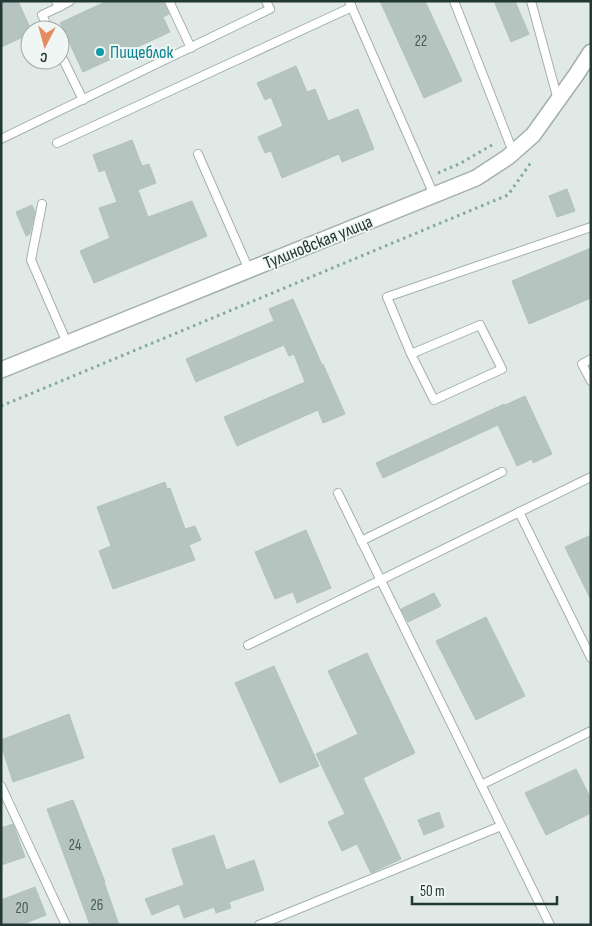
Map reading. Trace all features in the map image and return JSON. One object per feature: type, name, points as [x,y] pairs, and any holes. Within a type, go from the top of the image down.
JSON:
[{"type":"street","name":"Тулиновская улица","points":[[1,370],[476,178],[513,152],[533,135],[591,52]]},
{"type":"lane","points":[[44,20],[42,15],[57,4],[70,1]]},
{"type":"lane","points":[[169,1],[191,48]]},
{"type":"lane","points":[[1,139],[270,9],[266,1]]},
{"type":"lane","points":[[454,1],[513,152]]},
{"type":"lane","points":[[531,1],[558,100]]},
{"type":"lane","points":[[57,143],[351,4],[434,195]]},
{"type":"lane","points":[[68,70],[83,100]]},
{"type":"lane","points":[[198,154],[249,270]]},
{"type":"lane","points":[[42,204],[31,260],[67,343]]},
{"type":"lane","points":[[411,354],[480,325],[502,369],[434,400],[411,354],[387,297],[591,226]]},
{"type":"lane","points":[[591,359],[582,364],[591,382]]},
{"type":"lane","points":[[361,541],[502,472]]},
{"type":"lane","points":[[248,645],[591,477]]},
{"type":"lane","points":[[338,493],[550,925]]},
{"type":"lane","points":[[519,512],[591,658]]},
{"type":"lane","points":[[481,785],[591,731]]},
{"type":"lane","points":[[1,786],[66,925]]},
{"type":"lane","points":[[259,925],[501,826]]},
{"type":"path","points":[[426,178],[459,164],[507,136]]},
{"type":"path","points":[[1,406],[508,195],[532,160]]},
{"type":"building","points":[[1,1],[18,1],[27,20],[20,20],[20,38],[1,47]]},
{"type":"building","name":"Пищеблок","points":[[107,1],[163,1],[169,14],[163,17],[170,32],[83,72],[70,44],[70,20],[66,20]]},
{"type":"building","points":[[380,1],[425,1],[462,81],[424,98]]},
{"type":"building","points":[[494,1],[515,1],[529,34],[511,42]]},
{"type":"building","points":[[296,66],[307,92],[315,89],[328,121],[358,109],[374,149],[342,162],[339,154],[282,178],[271,151],[265,153],[258,137],[283,126],[271,97],[265,100],[257,83]]},
{"type":"building","points":[[132,140],[142,166],[149,164],[156,183],[138,190],[148,217],[192,201],[207,236],[94,283],[80,251],[110,238],[99,208],[117,202],[105,170],[99,172],[93,155]]},
{"type":"building","points":[[567,189],[575,211],[557,217],[549,196]]},
{"type":"building","points":[[32,205],[35,212],[30,234],[26,236],[16,212]]},
{"type":"building","points":[[591,248],[591,298],[529,324],[512,281]]},
{"type":"building","points":[[293,299],[345,414],[323,423],[318,410],[237,446],[224,417],[305,382],[294,354],[289,356],[284,345],[196,382],[186,359],[274,321],[269,309]]},
{"type":"building","points":[[525,396],[552,454],[533,463],[532,459],[517,466],[498,425],[383,478],[376,463]]},
{"type":"building","points":[[165,482],[167,489],[170,488],[185,529],[195,526],[201,540],[189,545],[195,560],[113,589],[99,551],[111,546],[97,507]]},
{"type":"building","points":[[306,530],[331,588],[297,603],[293,592],[275,599],[255,552]]},
{"type":"building","points":[[591,535],[591,600],[565,547]]},
{"type":"building","points":[[434,593],[441,606],[408,622],[401,609]]},
{"type":"building","points":[[486,617],[525,696],[476,720],[436,641]]},
{"type":"building","points":[[367,653],[415,753],[363,778],[401,859],[371,873],[357,844],[342,851],[328,822],[345,814],[316,754],[358,734],[328,671]]},
{"type":"building","points":[[274,666],[319,766],[280,783],[235,683]]},
{"type":"building","points":[[69,714],[84,758],[13,782],[1,740]]},
{"type":"building","points":[[576,769],[591,799],[591,813],[546,835],[525,793]]},
{"type":"building","points":[[73,800],[105,882],[119,925],[90,925],[47,809]]},
{"type":"building","points":[[439,812],[444,827],[424,835],[418,820]]},
{"type":"building","points":[[13,824],[25,857],[1,865],[1,828]]},
{"type":"building","points":[[214,835],[226,870],[254,860],[264,890],[229,902],[231,908],[216,913],[214,907],[184,918],[179,904],[152,915],[145,899],[184,885],[172,849]]},
{"type":"building","points":[[35,887],[46,915],[21,925],[1,925],[1,900]]},
{"type":"place","name":"Пищеблок","points":[[100,52]]}]
